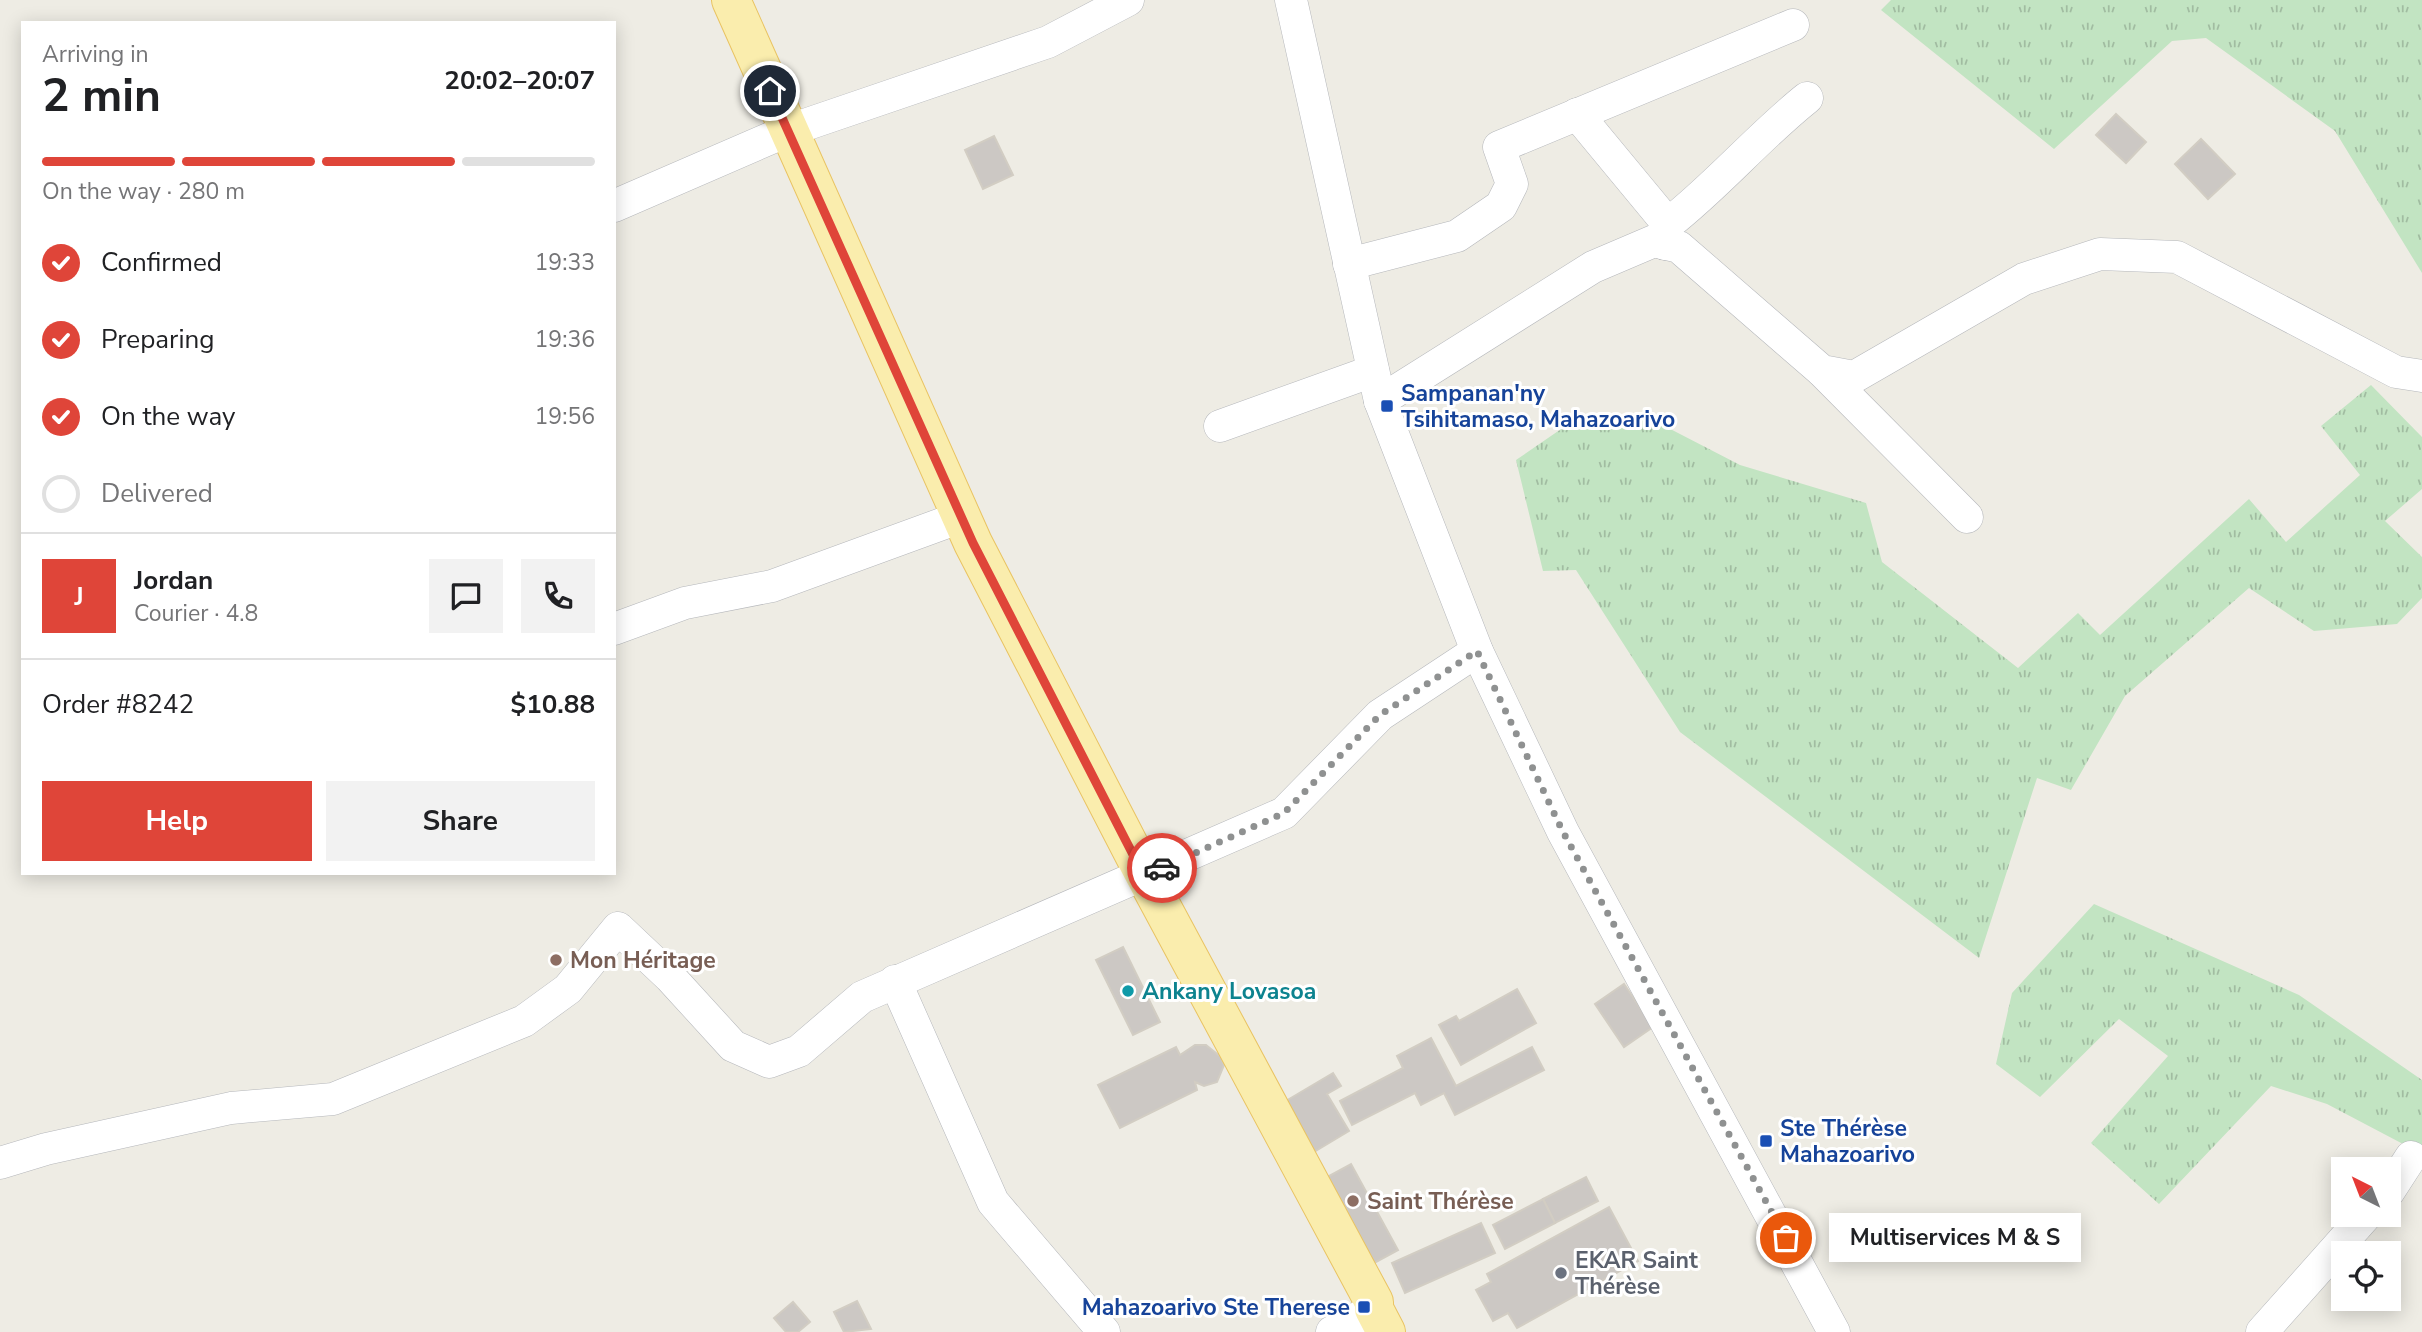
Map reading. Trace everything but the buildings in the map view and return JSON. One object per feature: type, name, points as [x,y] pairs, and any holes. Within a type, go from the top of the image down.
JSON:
[{"type":"main road","points":[[731,0],[787,131],[961,516],[1144,876],[1374,1302],[1380,1321]]},
{"type":"street","points":[[616,205],[787,131],[1048,42],[1128,0]]},
{"type":"street","points":[[1291,0],[1376,386],[1477,651],[1563,832],[1834,1332]]},
{"type":"street","points":[[1349,264],[1457,236],[1501,206],[1512,184],[1499,147],[1793,24]]},
{"type":"street","points":[[1220,426],[1376,386],[1593,267],[1654,241],[1666,234],[1769,128],[1807,98]]},
{"type":"street","points":[[1577,114],[1666,234],[1822,371],[1967,517]]},
{"type":"street","points":[[1822,371],[1854,377],[2024,279],[2099,254],[2177,257],[2396,372],[2422,376]]},
{"type":"street","points":[[616,628],[685,603],[772,586],[961,516]]},
{"type":"street","points":[[0,1163],[46,1149],[231,1108],[333,1098],[524,1021],[568,989],[618,928],[670,977],[733,1046],[769,1062],[799,1051],[862,997],[895,981],[1144,876],[1284,813],[1380,715],[1477,651]]},
{"type":"street","points":[[895,981],[993,1202],[1104,1332]]},
{"type":"street","points":[[2401,1172],[2411,1157]]},
{"type":"street","points":[[2262,1332],[2355,1227]]},
{"type":"street","points":[[1332,1332],[1380,1321]]},
{"type":"green space","points":[[1891,0],[2422,0],[2422,273],[2335,131],[2206,38],[2172,41],[2054,149],[1881,10]]},
{"type":"green space","points":[[2371,385],[2422,437],[2422,489],[2385,521],[2422,557],[2422,598],[2397,624],[2314,631],[2249,588],[2125,696],[2071,790],[2037,778],[1979,958],[1680,732],[1576,570],[1543,571],[1516,460],[1583,414],[1649,418],[1740,465],[1866,503],[1882,562],[2018,668],[2078,613],[2100,635],[2249,499],[2286,542],[2360,475],[2321,426]]},
{"type":"green space","points":[[2094,904],[2299,995],[2422,1080],[2422,1154],[2327,1104],[2271,1086],[2159,1204],[2091,1143],[2168,1056],[2119,1019],[2040,1097],[1996,1064],[2012,993]]},
{"type":"way so far","points":[[1162,868],[1284,813],[1380,715],[1477,651],[1563,832],[1786,1238]]},
{"type":"place","name":"Sampanan'ny Tsihitamaso, Mahazoarivo","points":[[1387,406]]},
{"type":"place","name":"Mon Héritage","points":[[556,960]]},
{"type":"place","name":"Ankany Lovasoa","points":[[1128,991]]},
{"type":"place","name":"Ste Thérèse Mahazoarivo","points":[[1766,1141]]},
{"type":"place","name":"Saint Thérèse","points":[[1353,1201]]},
{"type":"place","name":"Multiservices M & S","points":[[1786,1238]]},
{"type":"place","name":"EKAR Saint Thérèse","points":[[1561,1273]]},
{"type":"place","name":"Mahazoarivo Ste Therese","points":[[1364,1307]]},
{"type":"route","points":[[770,91],[973,543],[1144,876],[1162,868]]}]
